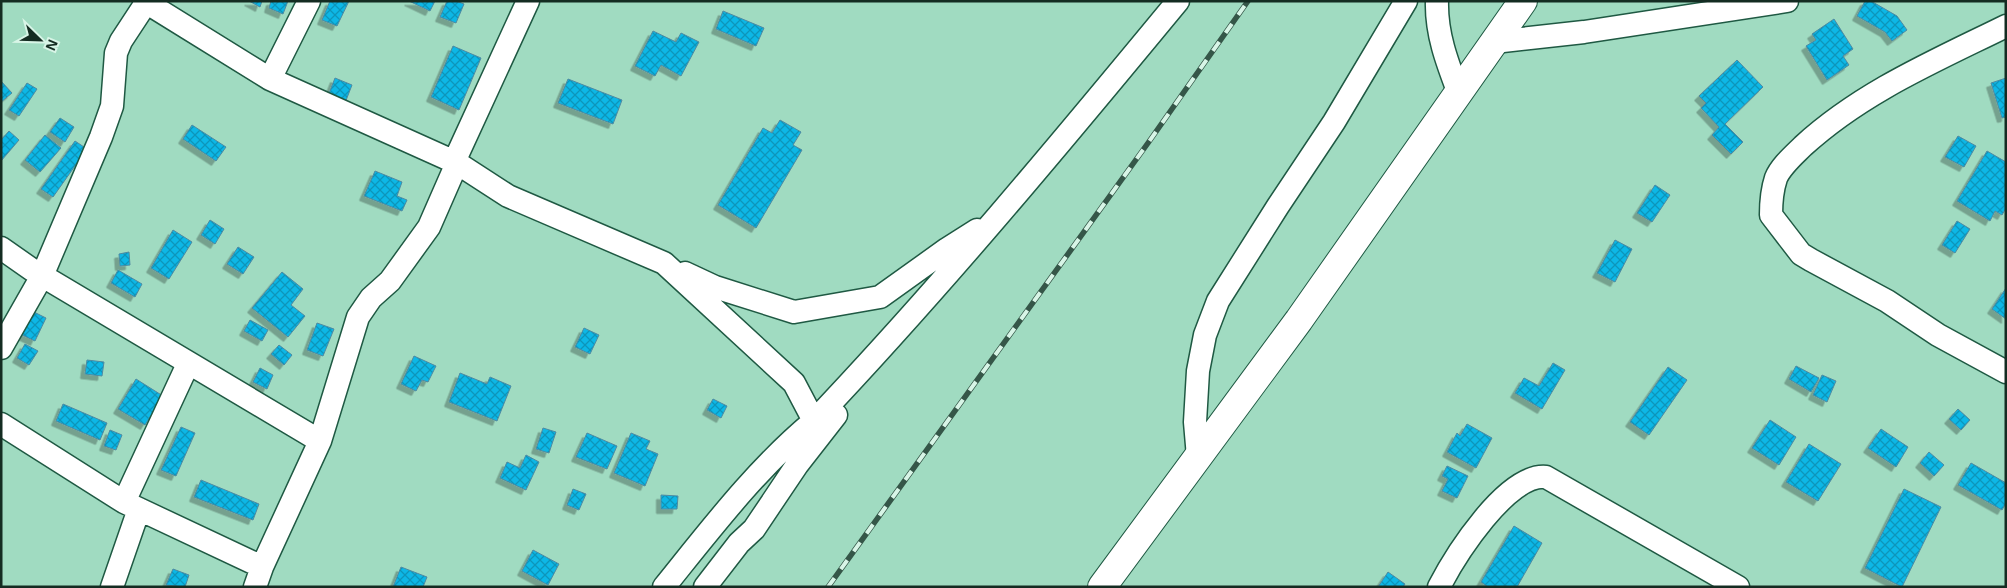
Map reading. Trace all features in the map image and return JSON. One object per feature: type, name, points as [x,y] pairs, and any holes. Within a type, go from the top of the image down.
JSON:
[{"type":"street","points":[[270,79],[309,1]]},
{"type":"street","points":[[1,424],[132,505],[259,577],[320,441],[358,317],[371,298],[390,281],[429,228],[457,164],[454,162],[528,1]]},
{"type":"street","points":[[664,587],[728,508],[797,435],[814,421],[854,379],[998,216],[1178,1]]},
{"type":"street","points":[[1198,457],[1195,422],[1198,371],[1204,335],[1218,301],[1334,122],[1406,1]]},
{"type":"street","points":[[1437,1],[1437,14],[1445,57],[1458,91]]},
{"type":"street","points":[[1102,587],[1299,320],[1523,1]]},
{"type":"street","points":[[1494,42],[1584,32],[1788,1]]},
{"type":"street","points":[[1,348],[42,276],[101,138],[112,106],[116,53],[121,41],[145,2],[270,79],[457,164],[508,196],[715,287],[794,312],[880,297],[947,249],[998,216]]},
{"type":"street","points":[[2006,26],[1889,84],[1817,134],[1794,155],[1777,176],[1771,199],[1771,215],[1802,254],[1887,301],[1938,336],[2006,372]]},
{"type":"street","points":[[1,248],[42,276],[320,441]]},
{"type":"street","points":[[664,263],[794,383],[814,421]]},
{"type":"street","points":[[112,587],[132,505],[188,364]]},
{"type":"street","points":[[705,587],[739,543],[754,529],[797,465],[836,416],[854,379]]},
{"type":"street","points":[[1438,587],[1452,562],[1490,512],[1517,485],[1536,476],[1546,476],[1738,587]]},
{"type":"building","points":[[249,1],[262,1],[260,7]]},
{"type":"building","points":[[271,1],[288,1],[283,14],[269,8]]},
{"type":"building","points":[[330,1],[349,1],[337,26],[322,20]]},
{"type":"building","points":[[409,1],[435,1],[430,11]]},
{"type":"building","points":[[447,1],[456,1],[464,4],[456,23],[440,17]]},
{"type":"building","points":[[1865,1],[1871,1],[1897,16],[1907,30],[1892,41],[1885,32],[1857,16]]},
{"type":"building","points":[[723,11],[764,28],[756,46],[716,29]]},
{"type":"building","points":[[1834,19],[1853,49],[1843,56],[1849,65],[1827,80],[1806,46],[1816,40],[1812,34]]},
{"type":"building","points":[[653,31],[676,42],[681,33],[699,42],[681,76],[661,65],[655,76],[635,66]]},
{"type":"building","points":[[453,46],[481,58],[459,110],[431,97]]},
{"type":"building","points":[[1737,60],[1763,87],[1725,124],[1743,142],[1731,154],[1712,135],[1719,127],[1701,108],[1706,103],[1699,96]]},
{"type":"building","points":[[335,78],[352,85],[345,103],[328,96]]},
{"type":"building","points":[[2006,78],[2006,117],[2002,118],[1991,83]]},
{"type":"building","points":[[568,79],[622,100],[613,124],[558,103]]},
{"type":"building","points":[[1,81],[12,93],[1,102]]},
{"type":"building","points":[[27,83],[37,89],[19,116],[9,110]]},
{"type":"building","points":[[60,118],[74,127],[65,142],[50,132]]},
{"type":"building","points":[[780,120],[801,132],[793,145],[802,150],[756,228],[718,205],[763,128],[772,133]]},
{"type":"building","points":[[192,125],[226,147],[216,161],[183,139]]},
{"type":"building","points":[[9,131],[19,140],[1,161],[1,140]]},
{"type":"building","points":[[45,135],[61,148],[40,172],[25,160]]},
{"type":"building","points":[[1958,136],[1976,146],[1964,167],[1945,157]]},
{"type":"building","points":[[75,141],[87,149],[53,197],[41,189]]},
{"type":"building","points":[[1987,151],[2006,162],[2006,208],[2002,215],[1995,211],[1990,221],[1957,201]]},
{"type":"building","points":[[375,171],[402,182],[397,196],[407,200],[402,211],[364,196]]},
{"type":"building","points":[[1655,185],[1670,195],[1652,222],[1637,213]]},
{"type":"building","points":[[210,220],[224,229],[215,244],[201,235]]},
{"type":"building","points":[[1957,221],[1970,229],[1955,253],[1942,245]]},
{"type":"building","points":[[173,230],[192,242],[169,279],[151,268]]},
{"type":"building","points":[[1615,240],[1632,249],[1615,282],[1597,273]]},
{"type":"building","points":[[238,247],[254,257],[243,274],[227,264]]},
{"type":"building","points":[[129,252],[130,265],[120,266],[119,254]]},
{"type":"building","points":[[118,270],[142,284],[135,297],[111,283]]},
{"type":"building","points":[[282,272],[303,289],[291,305],[305,316],[288,337],[252,308]]},
{"type":"building","points":[[2006,288],[2006,319],[1992,309]]},
{"type":"building","points":[[32,311],[46,318],[35,341],[20,334]]},
{"type":"building","points":[[250,320],[268,330],[262,341],[244,331]]},
{"type":"building","points":[[317,323],[334,329],[323,356],[307,350]]},
{"type":"building","points":[[584,328],[599,335],[590,354],[575,347]]},
{"type":"building","points":[[25,344],[38,351],[29,365],[17,358]]},
{"type":"building","points":[[279,345],[292,355],[284,365],[271,354]]},
{"type":"building","points":[[414,356],[436,366],[428,382],[422,380],[416,391],[401,384]]},
{"type":"building","points":[[87,360],[104,362],[102,376],[85,374]]},
{"type":"building","points":[[1553,363],[1565,370],[1542,409],[1515,393],[1524,378],[1539,386]]},
{"type":"building","points":[[1796,366],[1819,378],[1811,392],[1789,379]]},
{"type":"building","points":[[1668,367],[1687,380],[1649,435],[1630,422]]},
{"type":"building","points":[[260,368],[273,375],[267,389],[253,382]]},
{"type":"building","points":[[460,373],[487,384],[490,377],[511,386],[497,421],[449,402]]},
{"type":"building","points":[[1822,375],[1836,381],[1827,402],[1813,395]]},
{"type":"building","points":[[136,379],[163,396],[145,425],[118,409]]},
{"type":"building","points":[[713,399],[727,406],[721,418],[707,410]]},
{"type":"building","points":[[63,404],[107,423],[100,440],[56,421]]},
{"type":"building","points":[[1958,409],[1970,420],[1961,430],[1949,419]]},
{"type":"building","points":[[1770,420],[1796,437],[1779,465],[1752,448]]},
{"type":"building","points":[[1467,424],[1492,438],[1476,468],[1447,452],[1457,433],[1460,436]]},
{"type":"building","points":[[181,427],[195,433],[176,476],[161,470]]},
{"type":"building","points":[[543,428],[556,432],[549,453],[536,449]]},
{"type":"building","points":[[1881,429],[1908,447],[1896,467],[1868,448]]},
{"type":"building","points":[[110,430],[122,435],[116,450],[104,446]]},
{"type":"building","points":[[587,433],[617,446],[607,469],[576,457]]},
{"type":"building","points":[[631,433],[650,441],[646,449],[658,454],[645,486],[614,473]]},
{"type":"building","points":[[1809,444],[1841,464],[1818,501],[1786,482]]},
{"type":"building","points":[[1929,452],[1944,465],[1934,476],[1920,463]]},
{"type":"building","points":[[526,455],[539,462],[526,490],[500,478],[507,462],[520,468]]},
{"type":"building","points":[[1971,463],[2006,483],[2006,503],[2002,510],[1958,485]]},
{"type":"building","points":[[1447,466],[1468,476],[1457,498],[1442,491],[1448,479],[1442,476]]},
{"type":"building","points":[[201,480],[259,504],[253,520],[194,497]]},
{"type":"building","points":[[573,489],[586,494],[579,510],[567,505]]},
{"type":"building","points":[[1904,489],[1941,507],[1902,587],[1865,568]]},
{"type":"building","points":[[661,495],[678,496],[677,509],[661,509]]},
{"type":"building","points":[[1514,526],[1542,543],[1517,587],[1488,587],[1481,582]]},
{"type":"building","points":[[533,550],[559,564],[548,585],[522,571]]},
{"type":"building","points":[[401,567],[427,577],[423,587],[393,587]]},
{"type":"building","points":[[173,569],[189,575],[185,587],[166,585]]},
{"type":"building","points":[[1388,572],[1405,584],[1403,587],[1378,587]]},
{"type":"railway","points":[[828,587],[1248,1]]}]
